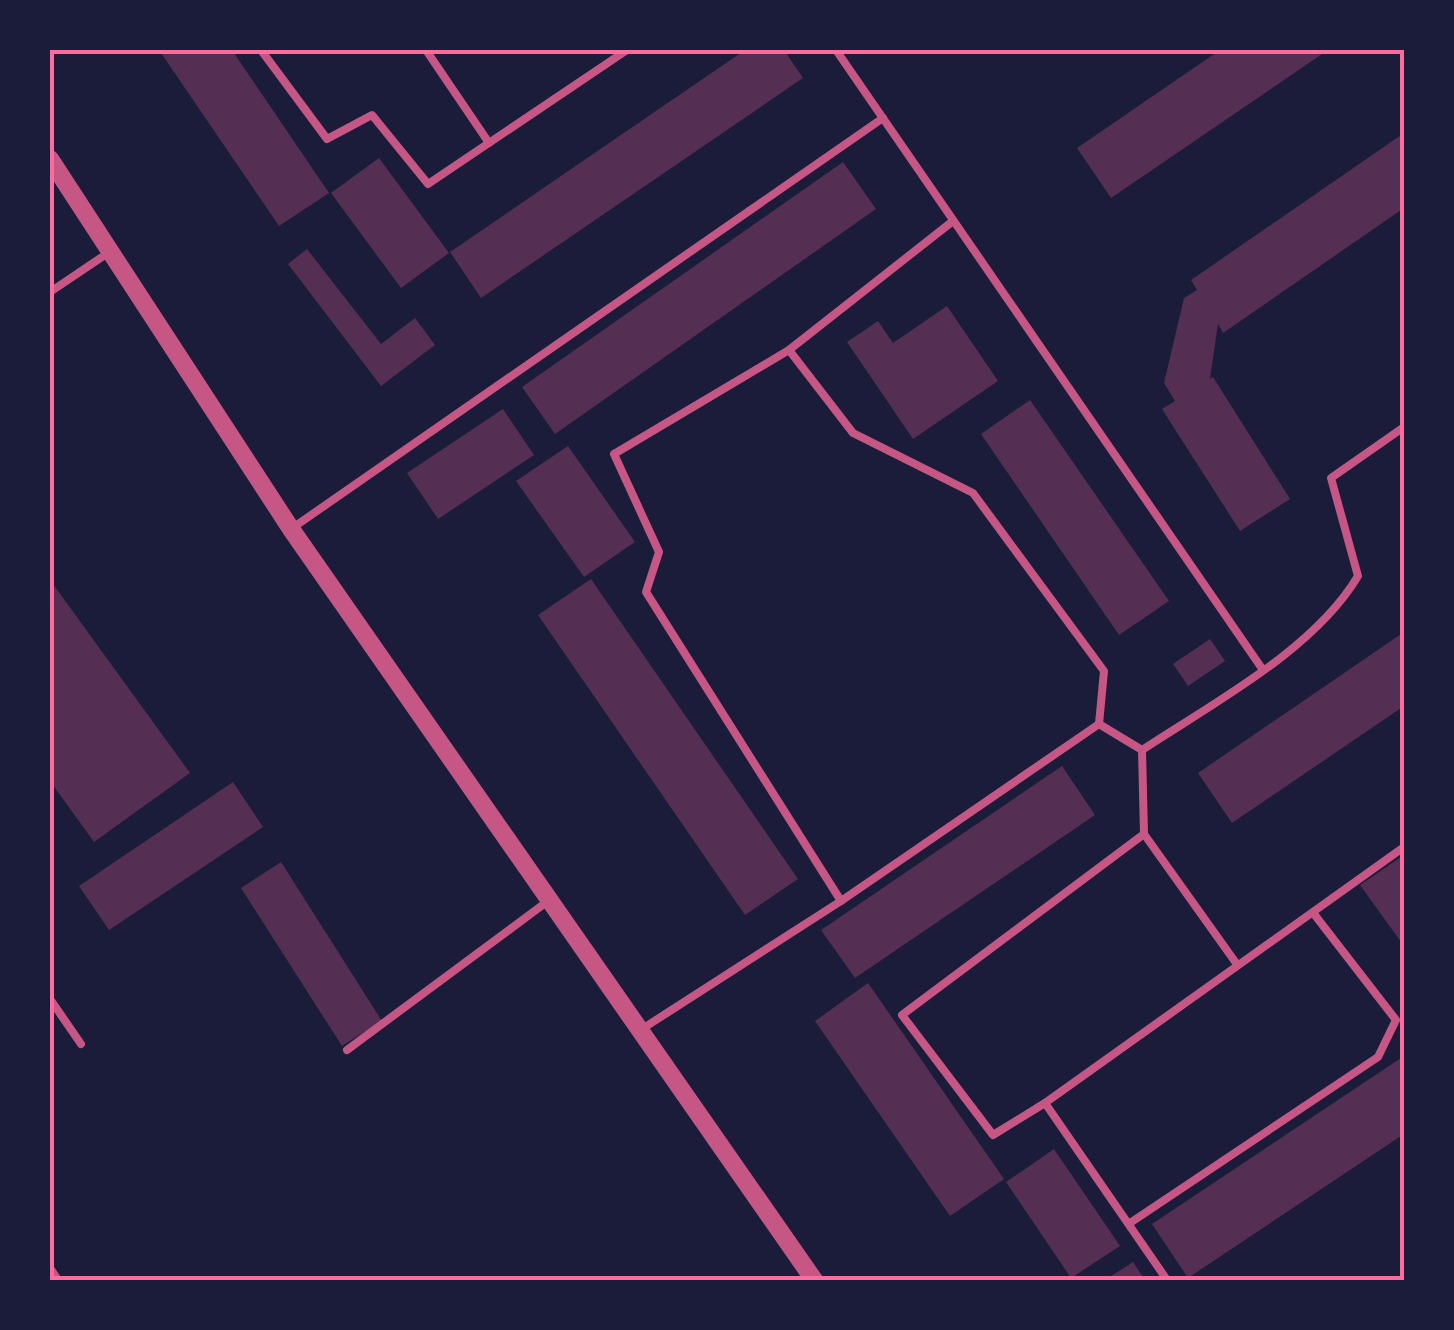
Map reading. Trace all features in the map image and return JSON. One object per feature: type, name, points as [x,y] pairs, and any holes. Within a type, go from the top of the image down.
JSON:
[{"type":"street","points":[[50,159],[291,529],[638,1032],[691,1098],[814,1280]]},
{"type":"lane","points":[[262,50],[327,139],[372,116],[428,184],[627,50]]},
{"type":"lane","points":[[426,50],[489,143]]},
{"type":"lane","points":[[836,50],[1263,670]]},
{"type":"lane","points":[[291,529],[883,118]]},
{"type":"lane","points":[[841,901],[646,592],[659,552],[614,454],[790,350],[954,221]]},
{"type":"lane","points":[[50,292],[112,250]]},
{"type":"lane","points":[[790,350],[853,433],[973,493],[1104,671],[1099,724]]},
{"type":"lane","points":[[1142,750],[1263,670],[1342,603],[1358,576],[1332,478],[1404,427]]},
{"type":"lane","points":[[1099,724],[1142,750]]},
{"type":"lane","points":[[638,1032],[841,901],[1099,724]]},
{"type":"lane","points":[[1142,750],[1144,834],[1236,963]]},
{"type":"lane","points":[[1144,834],[902,1015],[993,1134],[1045,1103],[1236,963],[1314,914],[1404,847]]},
{"type":"lane","points":[[347,1050],[548,901]]},
{"type":"lane","points":[[1130,1224],[1378,1057],[1396,1020],[1314,914]]},
{"type":"lane","points":[[50,999],[81,1044]]},
{"type":"lane","points":[[1045,1103],[1168,1280]]},
{"type":"lane","points":[[50,1268],[58,1280]]},
{"type":"building","points":[[159,50],[232,50],[329,193],[279,226]]},
{"type":"building","points":[[745,50],[784,50],[803,78],[481,298],[450,252]]},
{"type":"building","points":[[1220,50],[1328,50],[1111,198],[1077,148]]},
{"type":"building","points":[[1404,133],[1404,208],[1223,333],[1218,324],[1210,379],[1213,377],[1290,499],[1240,531],[1162,409],[1175,401],[1164,383],[1184,298],[1197,290],[1191,280]]},
{"type":"building","points":[[379,158],[449,253],[401,288],[331,193]]},
{"type":"building","points":[[843,162],[876,209],[555,434],[522,387]]},
{"type":"building","points":[[307,249],[381,344],[415,318],[435,345],[381,386],[288,264]]},
{"type":"building","points":[[947,306],[998,381],[913,439],[847,342],[878,321],[893,343]]},
{"type":"building","points":[[1030,400],[1169,601],[1119,635],[981,434]]},
{"type":"building","points":[[503,409],[534,455],[438,519],[407,473]]},
{"type":"building","points":[[568,446],[635,542],[584,577],[516,481]]},
{"type":"building","points":[[591,579],[798,879],[745,915],[538,615]]},
{"type":"building","points":[[50,580],[190,773],[94,842],[50,781]]},
{"type":"building","points":[[1404,632],[1404,706],[1232,823],[1198,773]]},
{"type":"building","points":[[1210,639],[1225,661],[1188,686],[1173,664]]},
{"type":"building","points":[[1062,766],[1095,815],[855,978],[821,930]]},
{"type":"building","points":[[233,782],[263,827],[109,930],[79,886]]},
{"type":"building","points":[[1404,855],[1404,946],[1360,885]]},
{"type":"building","points":[[281,862],[382,1021],[342,1046],[241,888]]},
{"type":"building","points":[[868,983],[1004,1179],[950,1216],[815,1021]]},
{"type":"building","points":[[1404,1056],[1404,1134],[1188,1278],[1152,1224]]},
{"type":"building","points":[[1054,1149],[1120,1246],[1071,1278],[1006,1182]]},
{"type":"building","points":[[1133,1262],[1145,1280],[1105,1280]]}]
